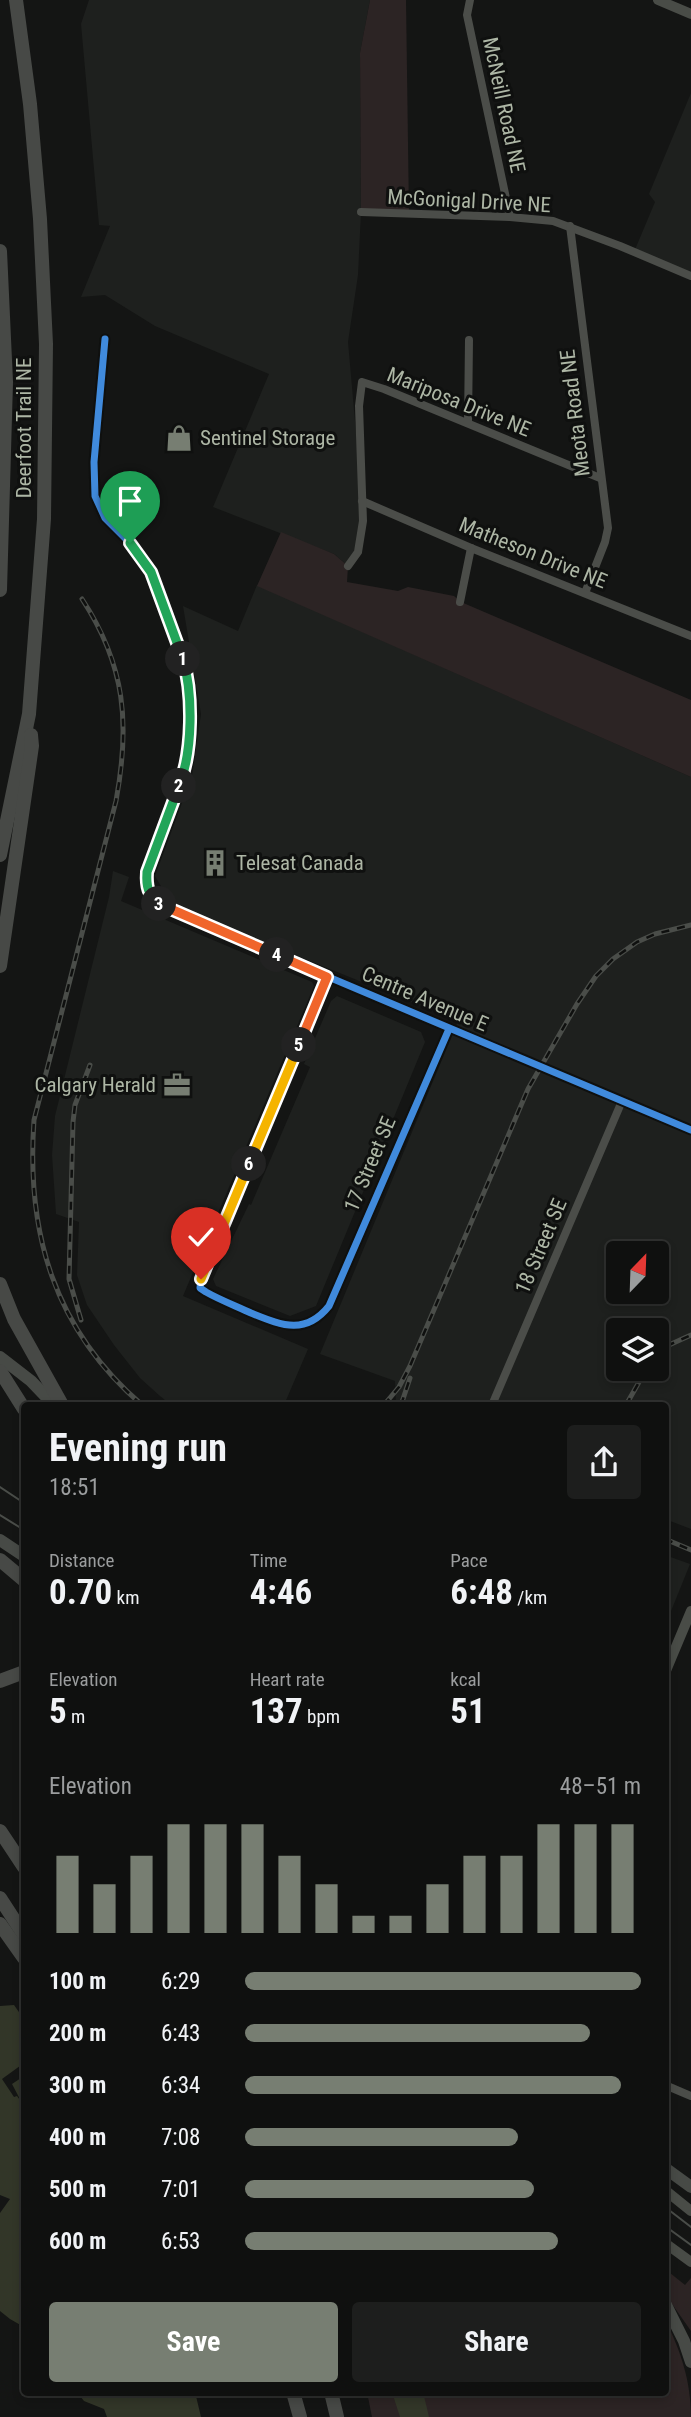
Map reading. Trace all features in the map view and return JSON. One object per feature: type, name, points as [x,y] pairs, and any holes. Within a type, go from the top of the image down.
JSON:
[{"type":"highway","name":"Deerfoot Trail NE","points":[[0,855],[29,714],[44,519],[46,344],[40,219],[30,104],[16,0]]},
{"type":"highway","name":"Deerfoot Trail NE","points":[[0,251],[6,382],[0,583]]},
{"type":"highway","points":[[0,966],[32,746],[29,714]]},
{"type":"highway","points":[[0,1284],[14,1318],[60,1402]]},
{"type":"highway","points":[[0,1371],[21,1404]]},
{"type":"highway","points":[[0,1560],[21,1578]]},
{"type":"highway","points":[[0,1681],[21,1673]]},
{"type":"highway","points":[[0,1831],[21,1862]]},
{"type":"highway","points":[[0,1898],[21,1930]]},
{"type":"highway","points":[[0,1924],[21,1954]]},
{"type":"highway","points":[[294,2396],[300,2417]]},
{"type":"highway","points":[[332,2396],[337,2417]]},
{"type":"highway","points":[[341,2396],[344,2417]]},
{"type":"main road","points":[[0,1357],[32,1381],[51,1402]]},
{"type":"main road","points":[[0,1540],[21,1554]]},
{"type":"main road","points":[[669,2171],[691,2187]]},
{"type":"main road","points":[[669,2311],[691,2362]]},
{"type":"street","name":"McNeill Road NE","points":[[471,0],[467,15],[510,217]]},
{"type":"street","points":[[658,0],[691,14]]},
{"type":"street","name":"McGonigal Drive NE","points":[[361,212],[553,221],[691,276]]},
{"type":"street","name":"Meota Road NE","points":[[570,226],[608,528],[584,593]]},
{"type":"street","name":"Centre Avenue E","points":[[105,339],[94,462],[95,496],[105,518],[130,543],[151,572],[182,655],[190,688],[184,775],[147,872],[149,895],[165,908],[691,1130]]},
{"type":"street","points":[[468,424],[469,340]]},
{"type":"street","name":"Mariposa Drive NE","points":[[348,566],[358,552],[363,521],[359,406],[362,382],[600,478]]},
{"type":"street","name":"Matheson Drive NE","points":[[362,501],[471,548],[691,636]]},
{"type":"street","points":[[460,602],[471,548]]},
{"type":"street","name":"17 Street SE","points":[[327,977],[204,1271],[200,1288],[214,1297],[289,1326],[314,1321],[323,1313],[333,1297],[449,1028]]},
{"type":"street","name":"18 Street SE","points":[[493,1402],[622,1101]]},
{"type":"street","points":[[669,1664],[691,1612]]},
{"type":"street","points":[[669,2087],[691,2096]]},
{"type":"street","points":[[669,2193],[691,2211]]},
{"type":"street","points":[[669,2246],[691,2262]]},
{"type":"shaded area","points":[[89,0],[370,0],[360,53],[361,212],[358,275],[348,342],[361,489],[358,552],[348,566],[334,554],[213,507],[269,374],[155,326],[105,295],[81,297],[110,226],[99,225],[81,24]]},
{"type":"shaded area","points":[[370,0],[406,0],[409,215],[361,212],[360,53]]},
{"type":"shaded area","points":[[691,93],[691,276],[634,252],[655,202],[649,194]]},
{"type":"shaded area","points":[[281,532],[334,554],[348,566],[347,582],[398,591],[408,587],[454,596],[461,602],[691,700],[691,777],[257,586]]},
{"type":"shaded area","points":[[257,585],[691,777],[691,1529],[669,1521],[669,1402],[396,1402],[395,1381],[320,1354],[458,1021],[172,905],[155,876],[192,776],[201,714],[183,606],[238,631]]},
{"type":"shaded area","points":[[113,871],[129,877],[121,901],[312,982],[314,986],[183,1296],[308,1349],[285,1402],[167,1402],[140,1378],[87,1305],[77,1275],[79,1222],[56,1214],[52,1155],[55,1116]]},
{"type":"shaded area","points":[[337,996],[421,1032],[425,1042],[316,1306],[290,1316],[216,1286],[213,1279],[249,1204],[251,1205],[310,1067],[304,1064],[331,1001]]},
{"type":"shaded area","points":[[669,1556],[690,1564],[669,1616]]},
{"type":"shaded area","points":[[14,2005],[21,2015],[21,2065],[2,2079],[14,2097],[17,2096],[21,2102],[21,2325],[0,2311],[0,2213],[10,2199],[0,2195],[0,2006]]},
{"type":"shaded area","points":[[21,2078],[21,2101],[12,2084]]},
{"type":"shaded area","points":[[669,2272],[685,2285],[691,2278],[691,2331],[669,2300]]},
{"type":"shaded area","points":[[669,2328],[684,2367],[691,2417],[372,2417],[368,2396],[669,2396]]},
{"type":"shaded area","points":[[80,2396],[196,2396],[201,2417],[107,2417],[104,2409],[84,2401]]},
{"type":"shaded area","points":[[393,2396],[424,2396],[429,2417],[400,2417]]},
{"type":"tram line","points":[[0,1487],[21,1501]]},
{"type":"tram line","points":[[0,1515],[21,1528]]},
{"type":"tram line","points":[[669,2210],[691,2227]]},
{"type":"tram line","points":[[669,2229],[691,2245]]},
{"type":"railway","points":[[82,599],[97,624],[116,672],[121,697],[123,747],[116,801],[34,1120],[35,1202],[41,1240],[67,1311],[87,1344],[112,1376],[139,1402]]},
{"type":"railway","points":[[386,1402],[399,1387],[410,1366],[528,1089],[577,1004],[596,976],[613,959],[637,942],[655,934],[691,925]]},
{"type":"railway","points":[[81,1320],[69,1279],[73,1122],[75,1105],[90,1065]]},
{"type":"railway","points":[[669,1345],[691,1335]]},
{"type":"railway","points":[[402,1402],[410,1378]]},
{"type":"railway","points":[[628,1402],[640,1381]]},
{"type":"railway","points":[[669,1541],[691,1550]]},
{"type":"cycle path","points":[[105,339],[94,462],[95,496],[105,518],[130,543],[151,572],[182,655],[190,693],[184,775],[147,872],[147,884],[153,897],[165,908],[691,1130]]},
{"type":"cycle path","points":[[327,977],[201,1279],[200,1288],[251,1313],[283,1324],[302,1325],[320,1315],[329,1306],[449,1029]]},
{"type":"place","name":"Sentinel Storage","points":[[179,438]]},
{"type":"place","name":"Telesat Canada","points":[[215,863]]},
{"type":"place","name":"Calgary Herald","points":[[177,1085]]},
{"type":"route","points":[[130,543],[151,572],[182,655],[190,688],[184,775],[147,872],[149,895],[165,908],[327,977],[201,1279]]}]
